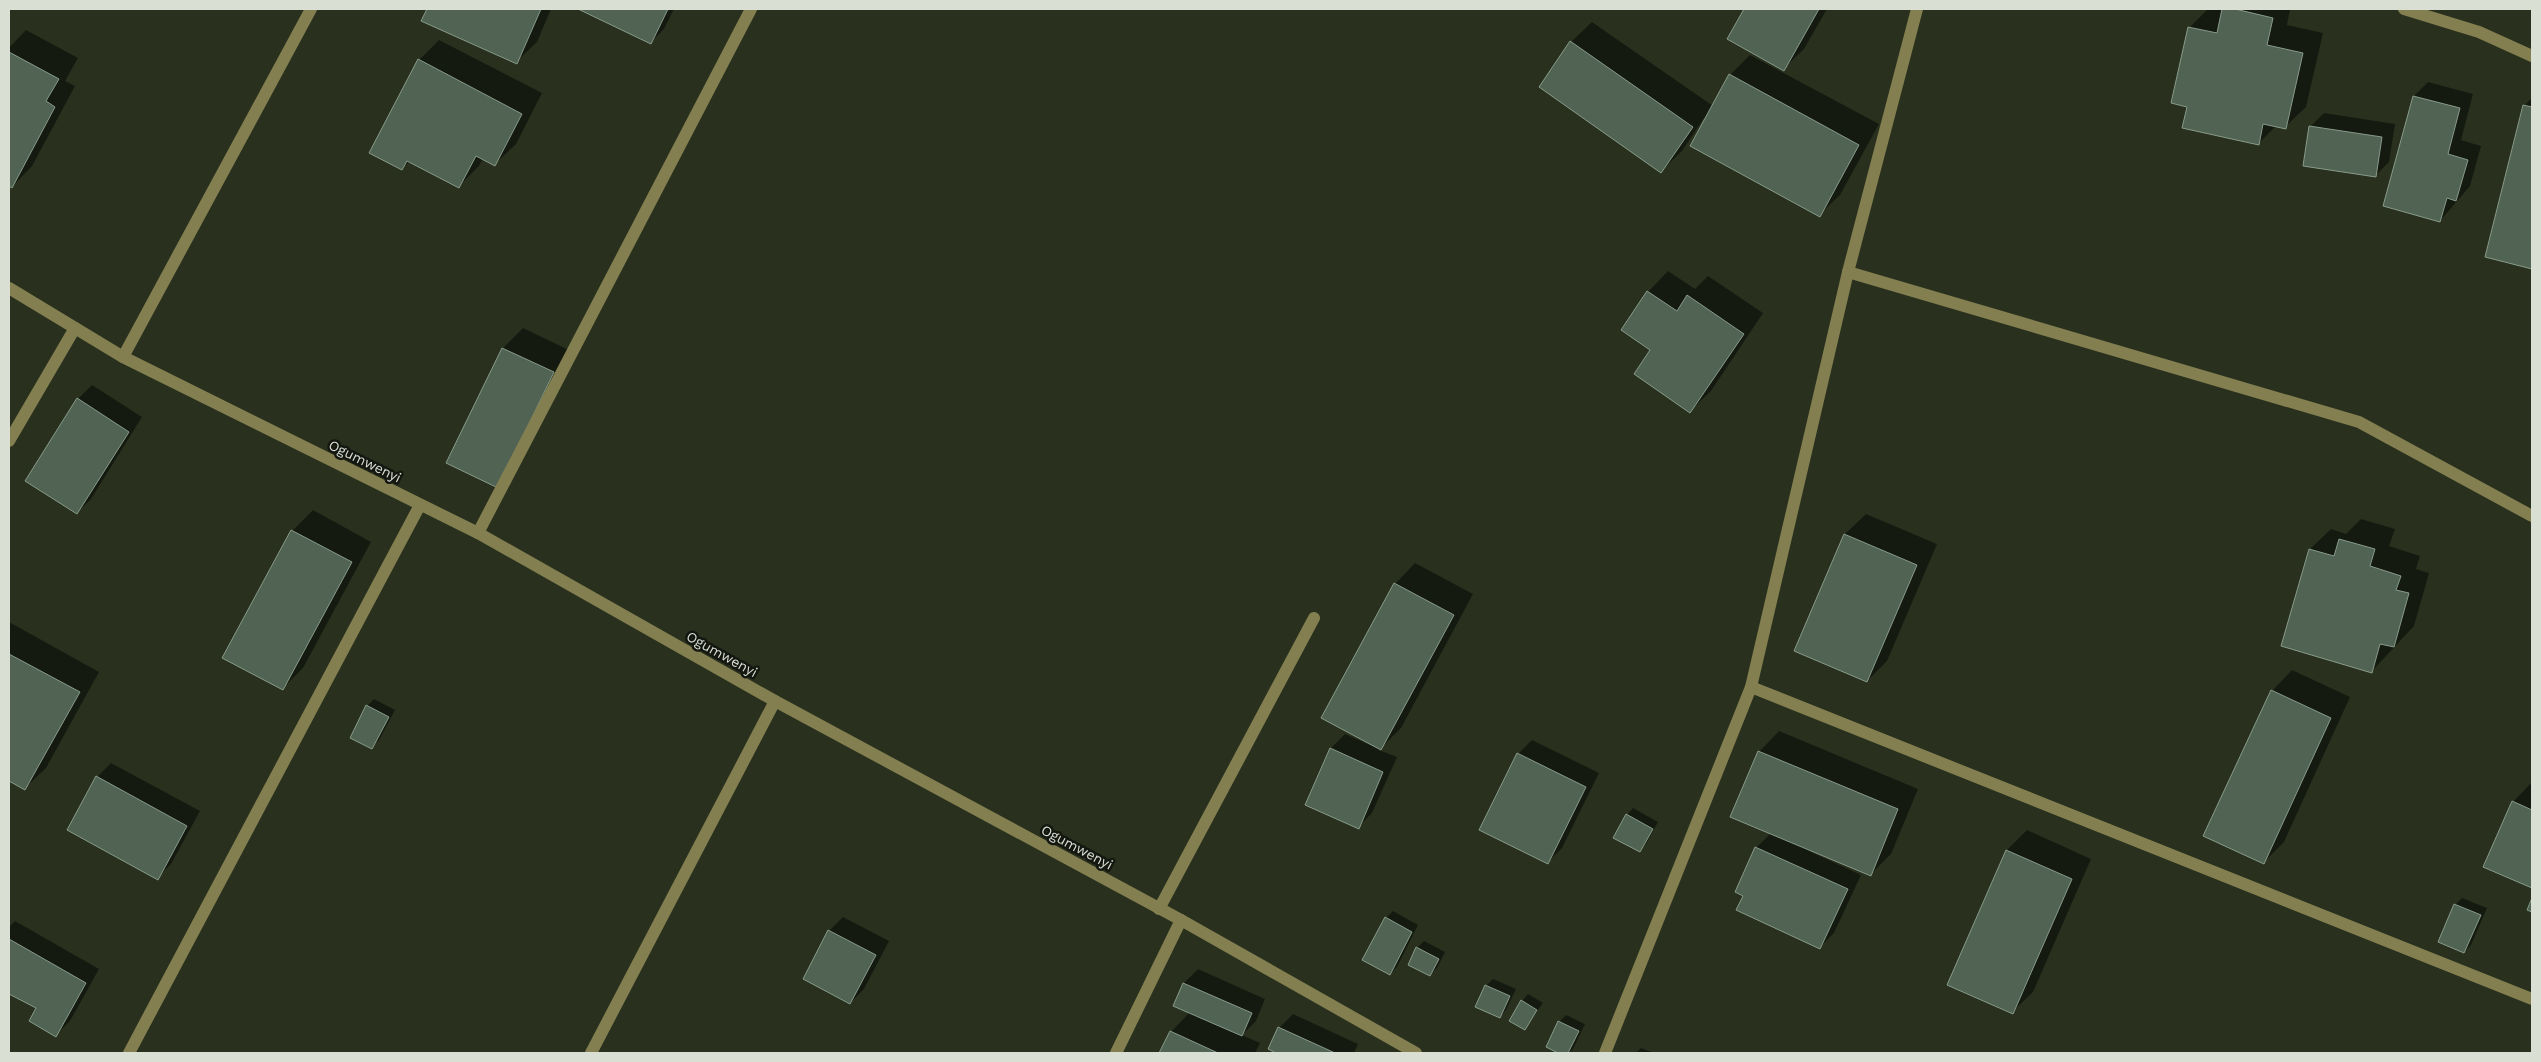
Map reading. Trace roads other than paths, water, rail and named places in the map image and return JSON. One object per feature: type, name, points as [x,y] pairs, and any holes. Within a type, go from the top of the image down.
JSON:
[{"type":"street","points":[[123,357],[311,9]]},
{"type":"street","points":[[478,534],[751,9]]},
{"type":"street","points":[[1605,1053],[1751,687],[1848,272],[1917,9]]},
{"type":"street","points":[[2404,9],[2479,32],[2532,56]]},
{"type":"street","points":[[1848,272],[2359,422],[2532,516]]},
{"type":"street","name":"Ogumwenyi","points":[[9,288],[123,357],[478,534],[775,701],[1181,920],[1416,1053]]},
{"type":"street","points":[[9,441],[75,328]]},
{"type":"street","points":[[129,1053],[420,505]]},
{"type":"street","points":[[1159,909],[1314,618]]},
{"type":"street","points":[[1751,687],[2532,999]]},
{"type":"street","points":[[591,1053],[775,701]]},
{"type":"street","points":[[1116,1053],[1181,920]]}]
